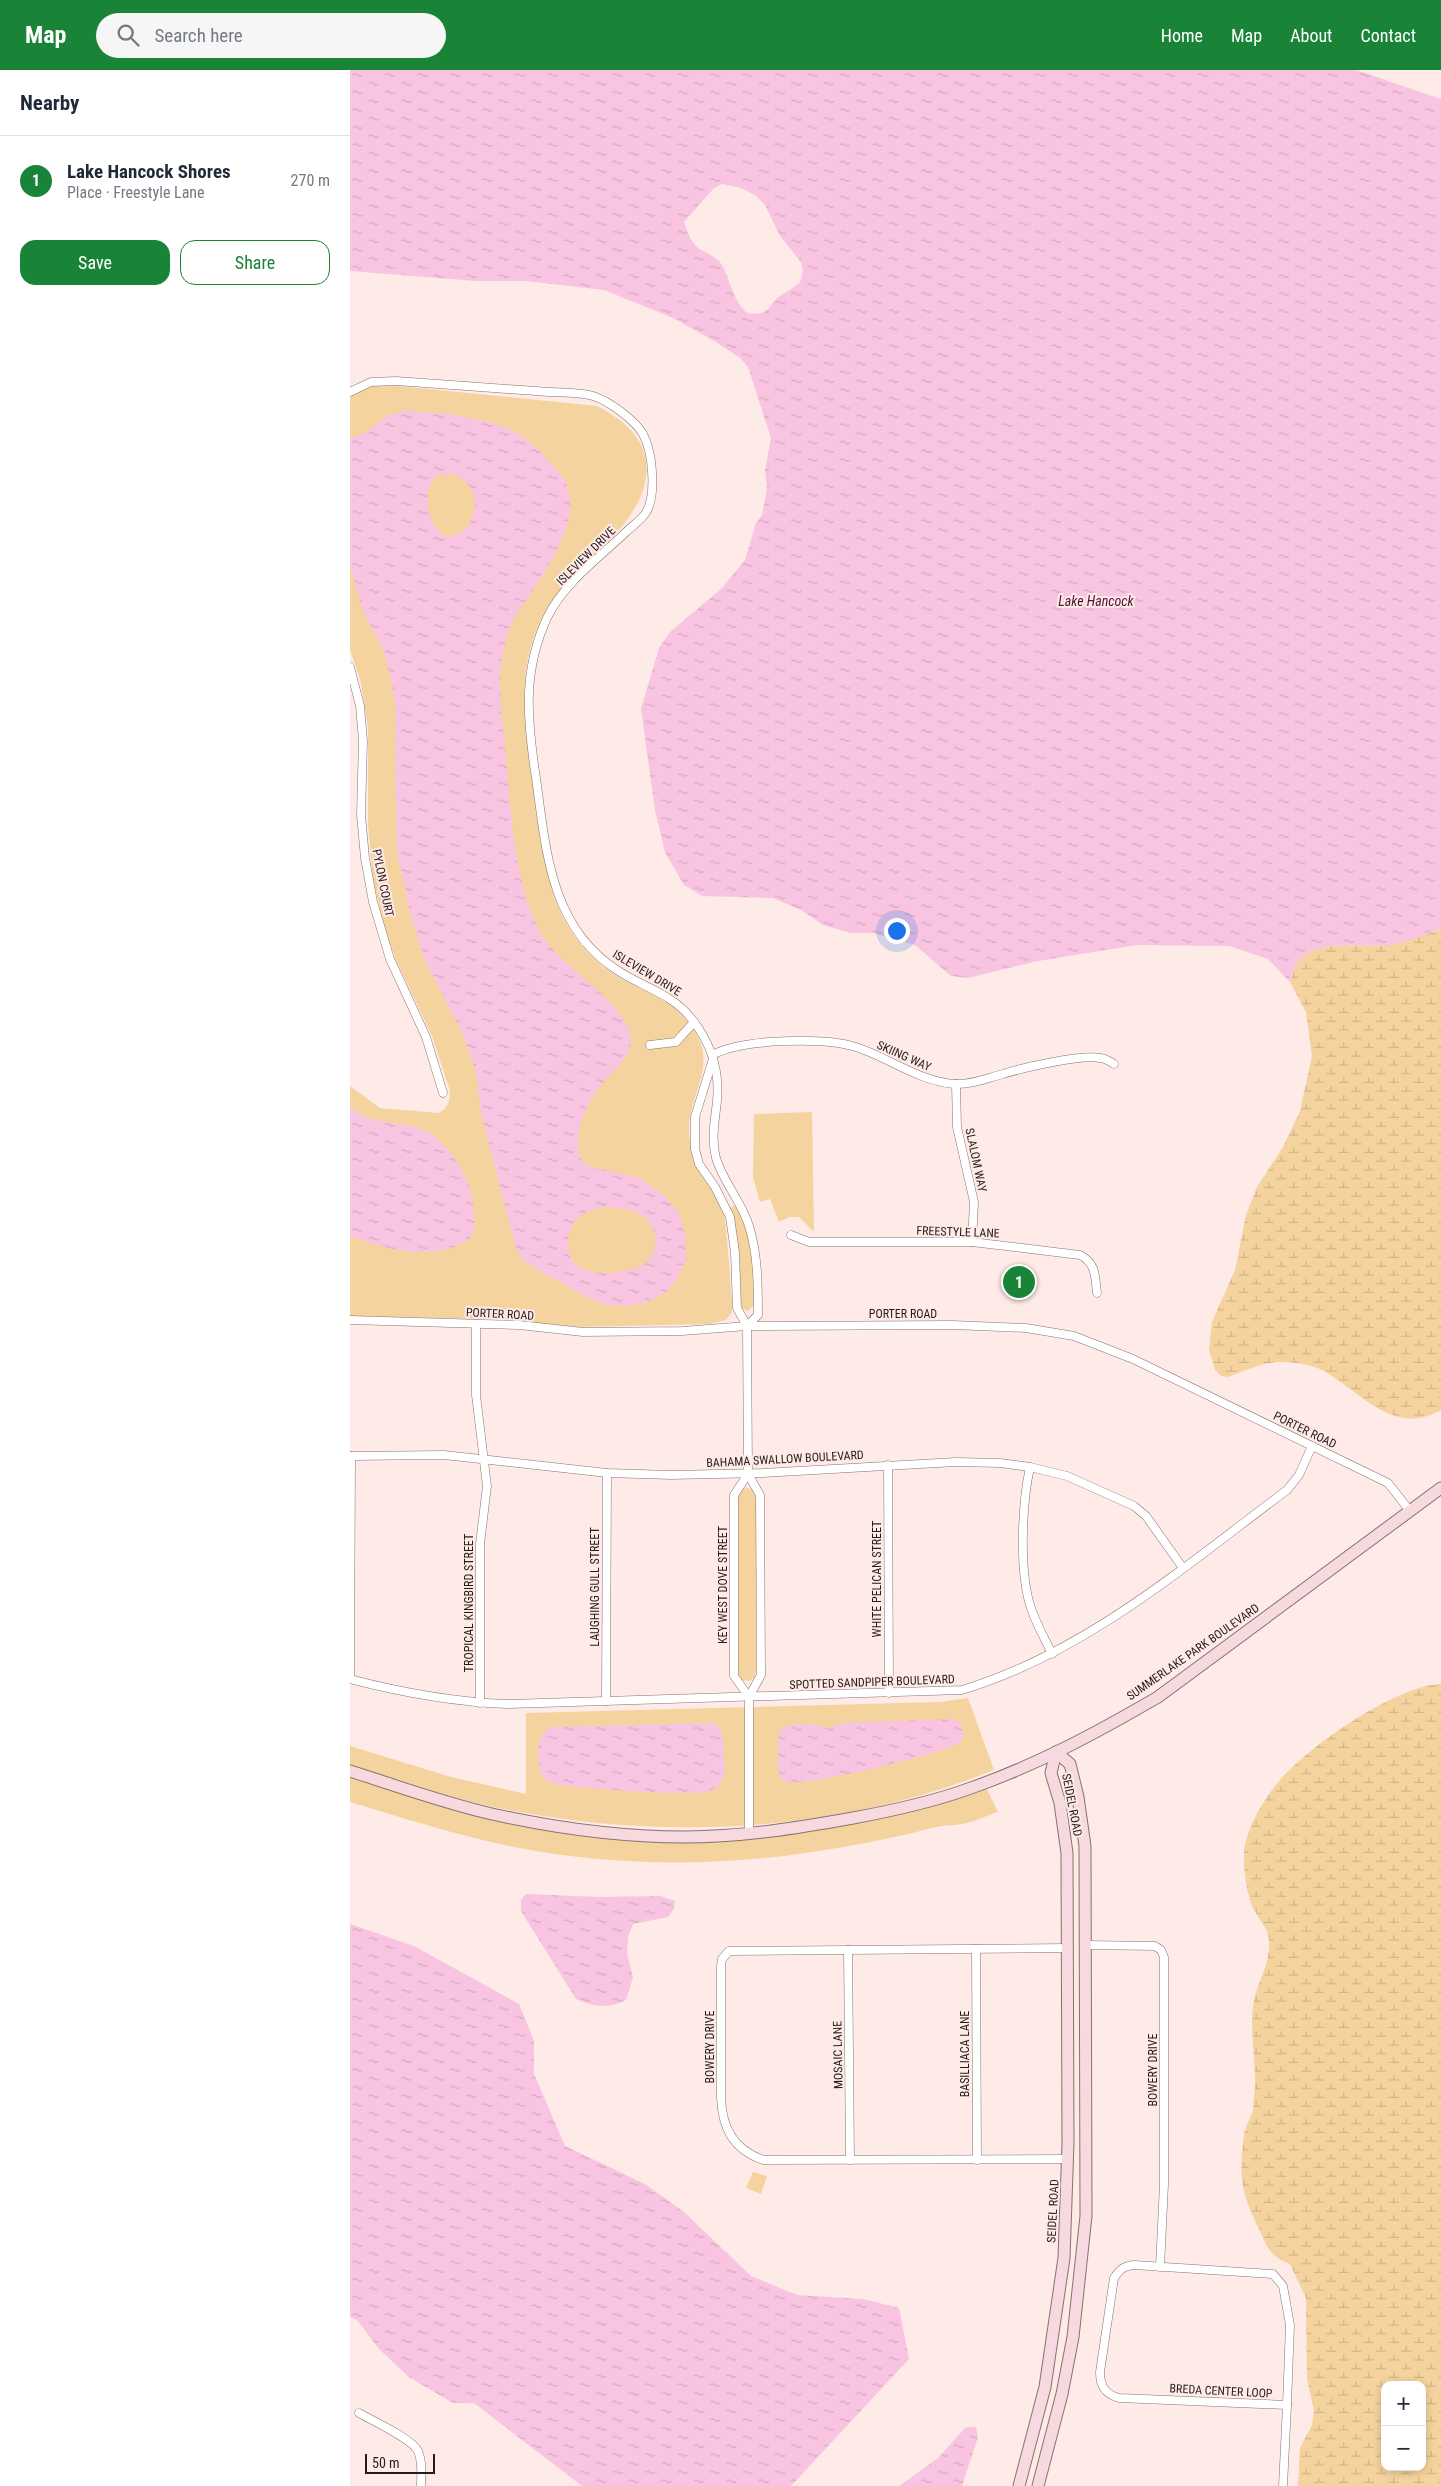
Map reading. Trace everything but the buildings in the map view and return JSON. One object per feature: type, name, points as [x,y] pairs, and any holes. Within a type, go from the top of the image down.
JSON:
[{"type":"main road","name":"SUMMERLAKE PARK BOULEVARD","points":[[350,1772],[490,1814],[623,1834],[686,1837],[749,1833],[813,1825],[883,1812],[968,1790],[1056,1752],[1112,1724],[1158,1697],[1441,1488]]},
{"type":"main road","name":"SEIDEL ROAD","points":[[1019,2486],[1038,2418],[1054,2338],[1064,2258],[1068,2159],[1067,1853],[1060,1803],[1051,1773],[1056,1752],[1070,1764],[1083,1829],[1086,1945],[1086,2198],[1081,2276],[1073,2337],[1062,2394],[1038,2486]]},
{"type":"street","name":"ISLEVIEW DRIVE","points":[[350,392],[371,382],[396,381],[594,396],[627,415],[643,433],[652,462],[652,487],[646,513],[575,581],[550,611],[532,660],[528,685],[530,728],[550,870],[554,887],[573,927],[601,959],[618,971],[660,992],[677,1004],[694,1022],[714,1054],[718,1085],[714,1146],[723,1177],[749,1224],[757,1264],[758,1315],[747,1326]]},
{"type":"street","name":"PYLON COURT","points":[[350,667],[360,706],[363,741],[361,815],[372,902],[390,959],[426,1036],[443,1093]]},
{"type":"street","points":[[650,1045],[676,1042],[694,1022]]},
{"type":"street","name":"SKIING WAY","points":[[714,1054],[750,1044],[768,1042],[840,1043],[872,1054],[918,1076],[956,1084],[975,1082],[1044,1064],[1092,1057],[1102,1058],[1114,1064]]},
{"type":"street","points":[[714,1054],[696,1117],[695,1149],[699,1164],[723,1202],[730,1217],[735,1252],[737,1308],[747,1326],[748,1474],[760,1495],[761,1675],[749,1697],[749,1833]]},
{"type":"street","name":"SLALOM WAY","points":[[956,1084],[957,1126],[974,1202],[972,1242]]},
{"type":"street","points":[[723,1202],[734,1197]]},
{"type":"street","name":"FREESTYLE LANE","points":[[790,1235],[809,1242],[972,1242],[1080,1254],[1092,1264],[1098,1293]]},
{"type":"street","name":"PORTER ROAD","points":[[350,1320],[476,1324],[583,1332],[682,1331],[747,1326],[999,1325],[1074,1336],[1133,1360],[1388,1483],[1410,1511]]},
{"type":"street","name":"TROPICAL KINGBIRD STREET","points":[[476,1324],[476,1395],[485,1459],[486,1503],[481,1520],[480,1544],[480,1703]]},
{"type":"street","name":"SPOTTED SANDPIPER BOULEVARD","points":[[350,1679],[415,1695],[480,1703],[962,1690],[1000,1678],[1052,1654],[1104,1624],[1287,1490],[1299,1475],[1312,1446]]},
{"type":"street","name":"BAHAMA SWALLOW BOULEVARD","points":[[350,1456],[444,1455],[607,1473],[671,1475],[748,1474],[956,1462],[1000,1463],[1030,1467],[1067,1476],[1134,1506],[1146,1516],[1183,1568]]},
{"type":"street","points":[[350,1456],[350,1679]]},
{"type":"street","name":"WHITE PELICAN STREET","points":[[888,1465],[889,1693]]},
{"type":"street","points":[[1030,1467],[1025,1502],[1025,1581],[1036,1623],[1052,1654]]},
{"type":"street","name":"LAUGHING GULL STREET","points":[[606,1701],[607,1473]]},
{"type":"street","name":"KEY WEST DOVE STREET","points":[[748,1474],[734,1495],[734,1676],[749,1697]]},
{"type":"street","name":"BOWERY DRIVE","points":[[1086,1945],[1155,1946],[1161,1950],[1164,1957],[1164,2184],[1160,2267]]},
{"type":"street","name":"BOWERY DRIVE","points":[[1067,1948],[735,1950],[725,1954],[721,1966],[721,2097],[722,2115],[728,2132],[738,2146],[754,2156],[777,2161],[1068,2159]]},
{"type":"street","name":"BASILLIACA LANE","points":[[976,1949],[976,2160]]},
{"type":"street","name":"MOSAIC LANE","points":[[848,1950],[850,2160]]},
{"type":"street","name":"BREDA CENTER LOOP","points":[[1126,2266],[1160,2267],[1273,2274],[1283,2286],[1290,2325],[1287,2406],[1119,2398],[1109,2395],[1104,2390],[1100,2381],[1100,2372],[1114,2278],[1119,2270],[1126,2266]]},
{"type":"street","points":[[1283,2486],[1287,2406]]},
{"type":"street","points":[[359,2413],[410,2443],[417,2450],[421,2460],[421,2486]]},
{"type":"green space","points":[[379,384],[597,406],[629,428],[644,452],[646,462],[645,484],[637,504],[610,540],[560,591],[547,609],[536,631],[525,679],[526,716],[548,873],[562,915],[573,934],[588,952],[608,970],[657,997],[679,1012],[698,1037],[702,1049],[702,1073],[692,1108],[689,1133],[691,1147],[698,1168],[713,1192],[725,1219],[732,1301],[732,1312],[726,1320],[709,1324],[575,1327],[484,1319],[350,1316],[350,1086],[380,1108],[438,1113],[448,1104],[450,1098],[450,1091],[432,1036],[397,962],[386,933],[373,880],[368,824],[368,727],[360,679],[350,650],[350,397],[367,386]]},
{"type":"green space","points":[[1441,929],[1441,1410],[1424,1417],[1408,1418],[1393,1415],[1379,1409],[1324,1371],[1298,1363],[1269,1363],[1228,1377],[1221,1376],[1215,1370],[1209,1350],[1212,1322],[1235,1270],[1246,1215],[1257,1187],[1283,1147],[1300,1111],[1312,1056],[1306,1012],[1290,982],[1295,966],[1305,955],[1316,949],[1343,945],[1396,944]]},
{"type":"green space","points":[[812,1112],[814,1232],[799,1217],[789,1217],[779,1222],[770,1199],[760,1202],[753,1177],[754,1114]]},
{"type":"green space","points":[[734,1205],[746,1225],[752,1252],[754,1305],[748,1311],[742,1308],[741,1304],[739,1256],[730,1209]]},
{"type":"green space","points":[[748,1488],[754,1491],[756,1498],[756,1669],[755,1677],[749,1681],[741,1680],[737,1672],[737,1494],[742,1489]]},
{"type":"green space","points":[[1441,1684],[1441,2486],[1298,2486],[1300,2448],[1312,2425],[1314,2411],[1307,2379],[1306,2298],[1290,2264],[1278,2258],[1270,2251],[1248,2203],[1242,2183],[1244,2135],[1253,2110],[1255,2087],[1252,2030],[1253,2007],[1267,1961],[1269,1942],[1265,1927],[1253,1908],[1248,1894],[1244,1868],[1244,1851],[1250,1828],[1264,1802],[1281,1779],[1295,1765],[1312,1750],[1355,1720],[1401,1695],[1422,1687]]},
{"type":"green space","points":[[968,1698],[994,1770],[937,1791],[878,1806],[818,1818],[757,1825],[635,1826],[574,1820],[514,1811],[472,1802],[350,1766],[350,1746],[451,1777],[526,1794],[526,1713],[941,1702]]},
{"type":"green space","points":[[350,1771],[490,1814],[686,1837],[813,1825],[984,1783],[998,1812],[962,1824],[939,1826],[883,1839],[778,1857],[726,1861],[620,1861],[567,1856],[493,1843],[350,1802]]},
{"type":"green space","points":[[753,2172],[767,2176],[761,2194],[746,2188]]},
{"type":"water","name":"Lake Hancock","points":[[350,70],[1356,70],[1441,99],[1441,929],[1396,944],[1343,945],[1316,949],[1305,955],[1296,964],[1290,982],[1268,959],[1229,946],[1137,945],[1038,961],[968,978],[951,976],[915,945],[874,933],[851,933],[823,925],[803,911],[773,898],[702,896],[684,885],[665,852],[655,810],[641,709],[659,648],[670,632],[722,588],[745,560],[756,523],[762,515],[767,489],[765,470],[771,438],[748,367],[740,358],[716,342],[673,318],[604,290],[526,281],[476,281],[350,271]],"holes":[[[722,184],[741,188],[755,195],[765,205],[780,236],[801,262],[803,271],[800,282],[775,300],[767,310],[755,314],[747,313],[742,308],[720,262],[696,245],[690,238],[684,222],[713,189]]]},
{"type":"water","points":[[408,410],[447,414],[496,424],[522,436],[538,449],[566,483],[570,498],[566,530],[552,560],[514,618],[506,641],[500,676],[501,713],[515,846],[524,892],[531,913],[549,945],[606,998],[618,1012],[627,1026],[631,1040],[625,1058],[597,1090],[583,1116],[578,1141],[579,1156],[587,1166],[639,1178],[665,1196],[680,1215],[685,1235],[686,1260],[679,1276],[666,1292],[648,1302],[626,1306],[607,1305],[586,1297],[523,1261],[515,1245],[481,1113],[476,1072],[463,1034],[425,961],[412,921],[397,852],[396,710],[390,675],[383,649],[362,609],[350,565],[350,438],[363,434],[389,415]],"holes":[[[452,474],[463,480],[471,489],[474,499],[474,510],[471,520],[465,529],[456,535],[445,537],[434,524],[428,507],[428,498],[432,481],[437,475]],[[601,1207],[627,1209],[642,1215],[648,1220],[655,1234],[655,1241],[652,1256],[647,1262],[633,1269],[605,1273],[586,1270],[572,1260],[569,1254],[568,1242],[571,1228],[582,1214]]]},
{"type":"water","points":[[350,1107],[371,1119],[416,1127],[426,1131],[449,1151],[469,1185],[474,1212],[474,1224],[472,1235],[469,1239],[454,1247],[427,1252],[414,1252],[388,1248],[350,1236]]},
{"type":"water","points":[[954,1719],[961,1725],[963,1731],[962,1741],[929,1754],[871,1769],[814,1780],[783,1781],[779,1772],[779,1732],[787,1725],[812,1724],[828,1728],[844,1723]]},
{"type":"water","points":[[711,1723],[717,1725],[723,1736],[725,1767],[724,1776],[720,1784],[712,1790],[661,1793],[584,1787],[553,1783],[541,1774],[538,1754],[540,1741],[546,1730],[552,1727]]},
{"type":"water","points":[[526,1894],[599,1897],[660,1896],[675,1901],[674,1909],[668,1917],[633,1924],[628,1937],[627,1954],[633,1977],[626,2000],[613,2005],[601,2006],[576,1999],[521,1911],[521,1900]]},
{"type":"water","points":[[350,1924],[414,1946],[519,2004],[534,2041],[534,2074],[565,2146],[645,2184],[684,2212],[751,2276],[797,2295],[863,2299],[899,2308],[909,2359],[791,2486],[582,2486],[474,2403],[453,2403],[409,2377],[379,2349],[357,2320],[350,2317]]},
{"type":"water","points":[[966,2427],[976,2427],[978,2437],[962,2486],[899,2486],[937,2459]]},
{"type":"place","name":"Lake Hancock Shores","points":[[1019,1282]]}]
